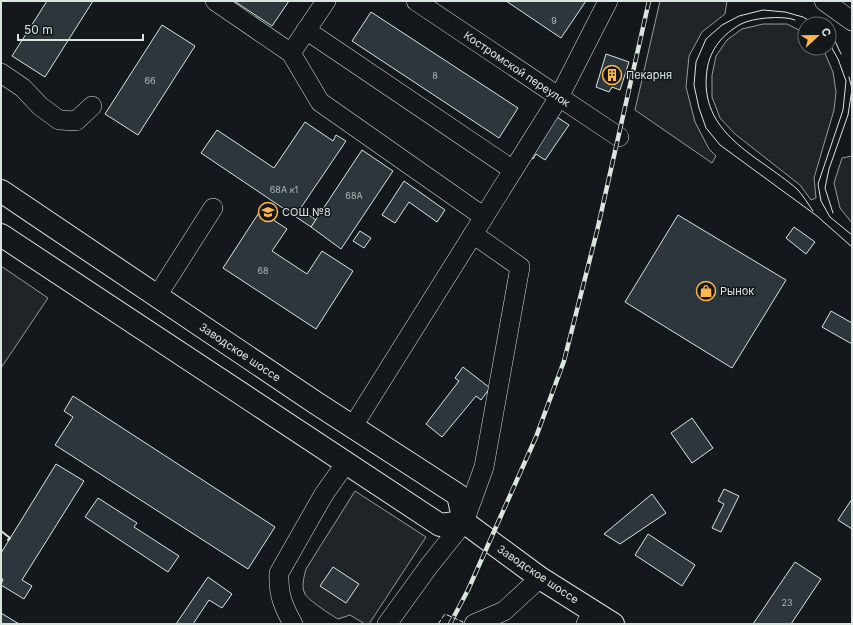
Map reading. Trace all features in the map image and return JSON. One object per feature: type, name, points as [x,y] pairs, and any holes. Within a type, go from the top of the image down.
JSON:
[{"type":"main road","name":"Заводское шоссе","points":[[1,191],[458,495],[464,522],[540,578],[590,618],[613,624]]},
{"type":"main road","points":[[1,235],[440,525],[464,522]]},
{"type":"street","points":[[215,1],[291,53],[320,102],[484,217]]},
{"type":"street","points":[[291,53],[326,1]]},
{"type":"street","name":"Костромской переулок","points":[[416,1],[619,137]]},
{"type":"street","points":[[353,426],[559,97],[608,1]]},
{"type":"street","points":[[824,1],[852,21]]},
{"type":"street","points":[[306,30],[513,170]]},
{"type":"street","points":[[1,73],[23,88],[40,106],[59,120],[76,121],[92,106]]},
{"type":"street","points":[[157,296],[213,208]]},
{"type":"street","points":[[387,624],[429,566],[464,522],[484,467],[520,267],[473,234]]},
{"type":"street","points":[[293,624],[283,607],[278,586],[279,573],[324,494],[346,464]]},
{"type":"street","points":[[474,624],[504,611],[540,578]]},
{"type":"shaded area","points":[[660,1],[727,1],[725,14],[702,32],[689,56],[686,87],[695,122],[709,149],[716,156],[712,163],[635,110]]},
{"type":"shaded area","points":[[763,24],[787,24],[797,29],[797,56],[826,56],[833,72],[836,92],[834,110],[814,178],[816,198],[811,200],[800,185],[735,134],[720,118],[712,97],[712,75],[716,56],[727,40],[742,29]]},
{"type":"shaded area","points":[[852,156],[852,223],[840,208],[834,183],[842,158]]},
{"type":"shaded area","points":[[1,266],[48,298],[1,368]]},
{"type":"shaded area","points":[[355,491],[426,537],[369,624],[365,624],[350,615],[338,619],[310,600],[305,594],[303,588],[306,569]]},
{"type":"building","points":[[47,1],[93,1],[45,77],[12,56]]},
{"type":"building","points":[[234,1],[289,1],[272,26]]},
{"type":"building","points":[[506,1],[586,1],[561,38]]},
{"type":"building","points":[[371,12],[518,108],[499,138],[352,41]]},
{"type":"building","points":[[162,25],[195,46],[138,135],[105,114]]},
{"type":"building","name":"Пекарня","points":[[606,54],[629,62],[620,90],[612,87],[609,92],[596,87]]},
{"type":"building","points":[[554,115],[569,125],[545,160],[536,154],[533,159],[527,155]]},
{"type":"building","points":[[305,122],[333,141],[336,135],[346,141],[300,209],[316,220],[311,227],[201,153],[217,130],[274,168]]},
{"type":"building","points":[[362,150],[393,171],[341,249],[311,227]]},
{"type":"building","points":[[404,181],[445,210],[437,222],[409,202],[395,223],[382,215]]},
{"type":"building","points":[[260,211],[287,229],[272,251],[307,274],[322,251],[353,271],[316,329],[223,268]]},
{"type":"building","name":"Рынок","points":[[678,215],[786,280],[732,368],[625,302]]},
{"type":"building","points":[[794,227],[815,242],[806,254],[786,238]]},
{"type":"building","points":[[360,231],[371,238],[364,248],[353,241]]},
{"type":"building","points":[[831,311],[852,323],[852,344],[822,327]]},
{"type":"building","points":[[463,367],[490,388],[481,400],[476,396],[442,437],[426,424],[459,381],[455,378]]},
{"type":"building","points":[[73,396],[275,527],[248,569],[55,445],[73,417],[64,411]]},
{"type":"building","points":[[692,418],[713,448],[692,463],[671,433]]},
{"type":"building","points":[[56,464],[84,481],[22,580],[32,586],[24,599],[1,585],[3,579],[1,579],[1,553]]},
{"type":"building","points":[[724,489],[739,496],[721,532],[712,528],[724,504],[718,501]]},
{"type":"building","points":[[652,494],[666,513],[620,544],[604,534]]},
{"type":"building","points":[[98,498],[137,523],[134,527],[179,556],[168,572],[85,517]]},
{"type":"building","points":[[852,499],[852,529],[838,520]]},
{"type":"building","points":[[648,534],[695,565],[682,586],[635,555]]},
{"type":"building","points":[[795,562],[821,579],[791,624],[753,624]]},
{"type":"building","points":[[333,567],[359,584],[346,603],[320,586]]},
{"type":"building","points":[[208,577],[232,594],[222,608],[209,600],[193,624],[176,624]]},
{"type":"building","points":[[1,613],[19,624],[1,624]]},
{"type":"tram line","points":[[799,16],[785,12],[763,10],[739,16],[722,25],[706,39],[696,62],[694,85],[699,108],[706,128],[720,145],[817,216],[852,247]]},
{"type":"tram line","points":[[795,20],[776,17],[752,20],[741,24],[729,32],[718,43],[711,55],[707,70],[707,92],[712,111],[721,127],[734,141],[797,189],[813,211]]},
{"type":"tram line","points":[[837,45],[841,54]]},
{"type":"tram line","points":[[836,56],[846,81],[843,110],[818,184],[821,201],[830,217],[852,235]]},
{"type":"tram line","points":[[833,213],[825,188],[829,169],[848,115],[852,89],[849,77]]},
{"type":"railway","points":[[450,624],[468,590],[536,437],[564,361],[597,231],[649,1]]},
{"type":"fence","points":[[438,624],[445,614],[463,622],[462,624]]},
{"type":"wall","points":[[1,531],[10,538],[8,540]]},
{"type":"place","name":"Пекарня","points":[[612,75]]},
{"type":"place","name":"СОШ №8","points":[[268,212]]},
{"type":"place","name":"Рынок","points":[[706,291]]}]
